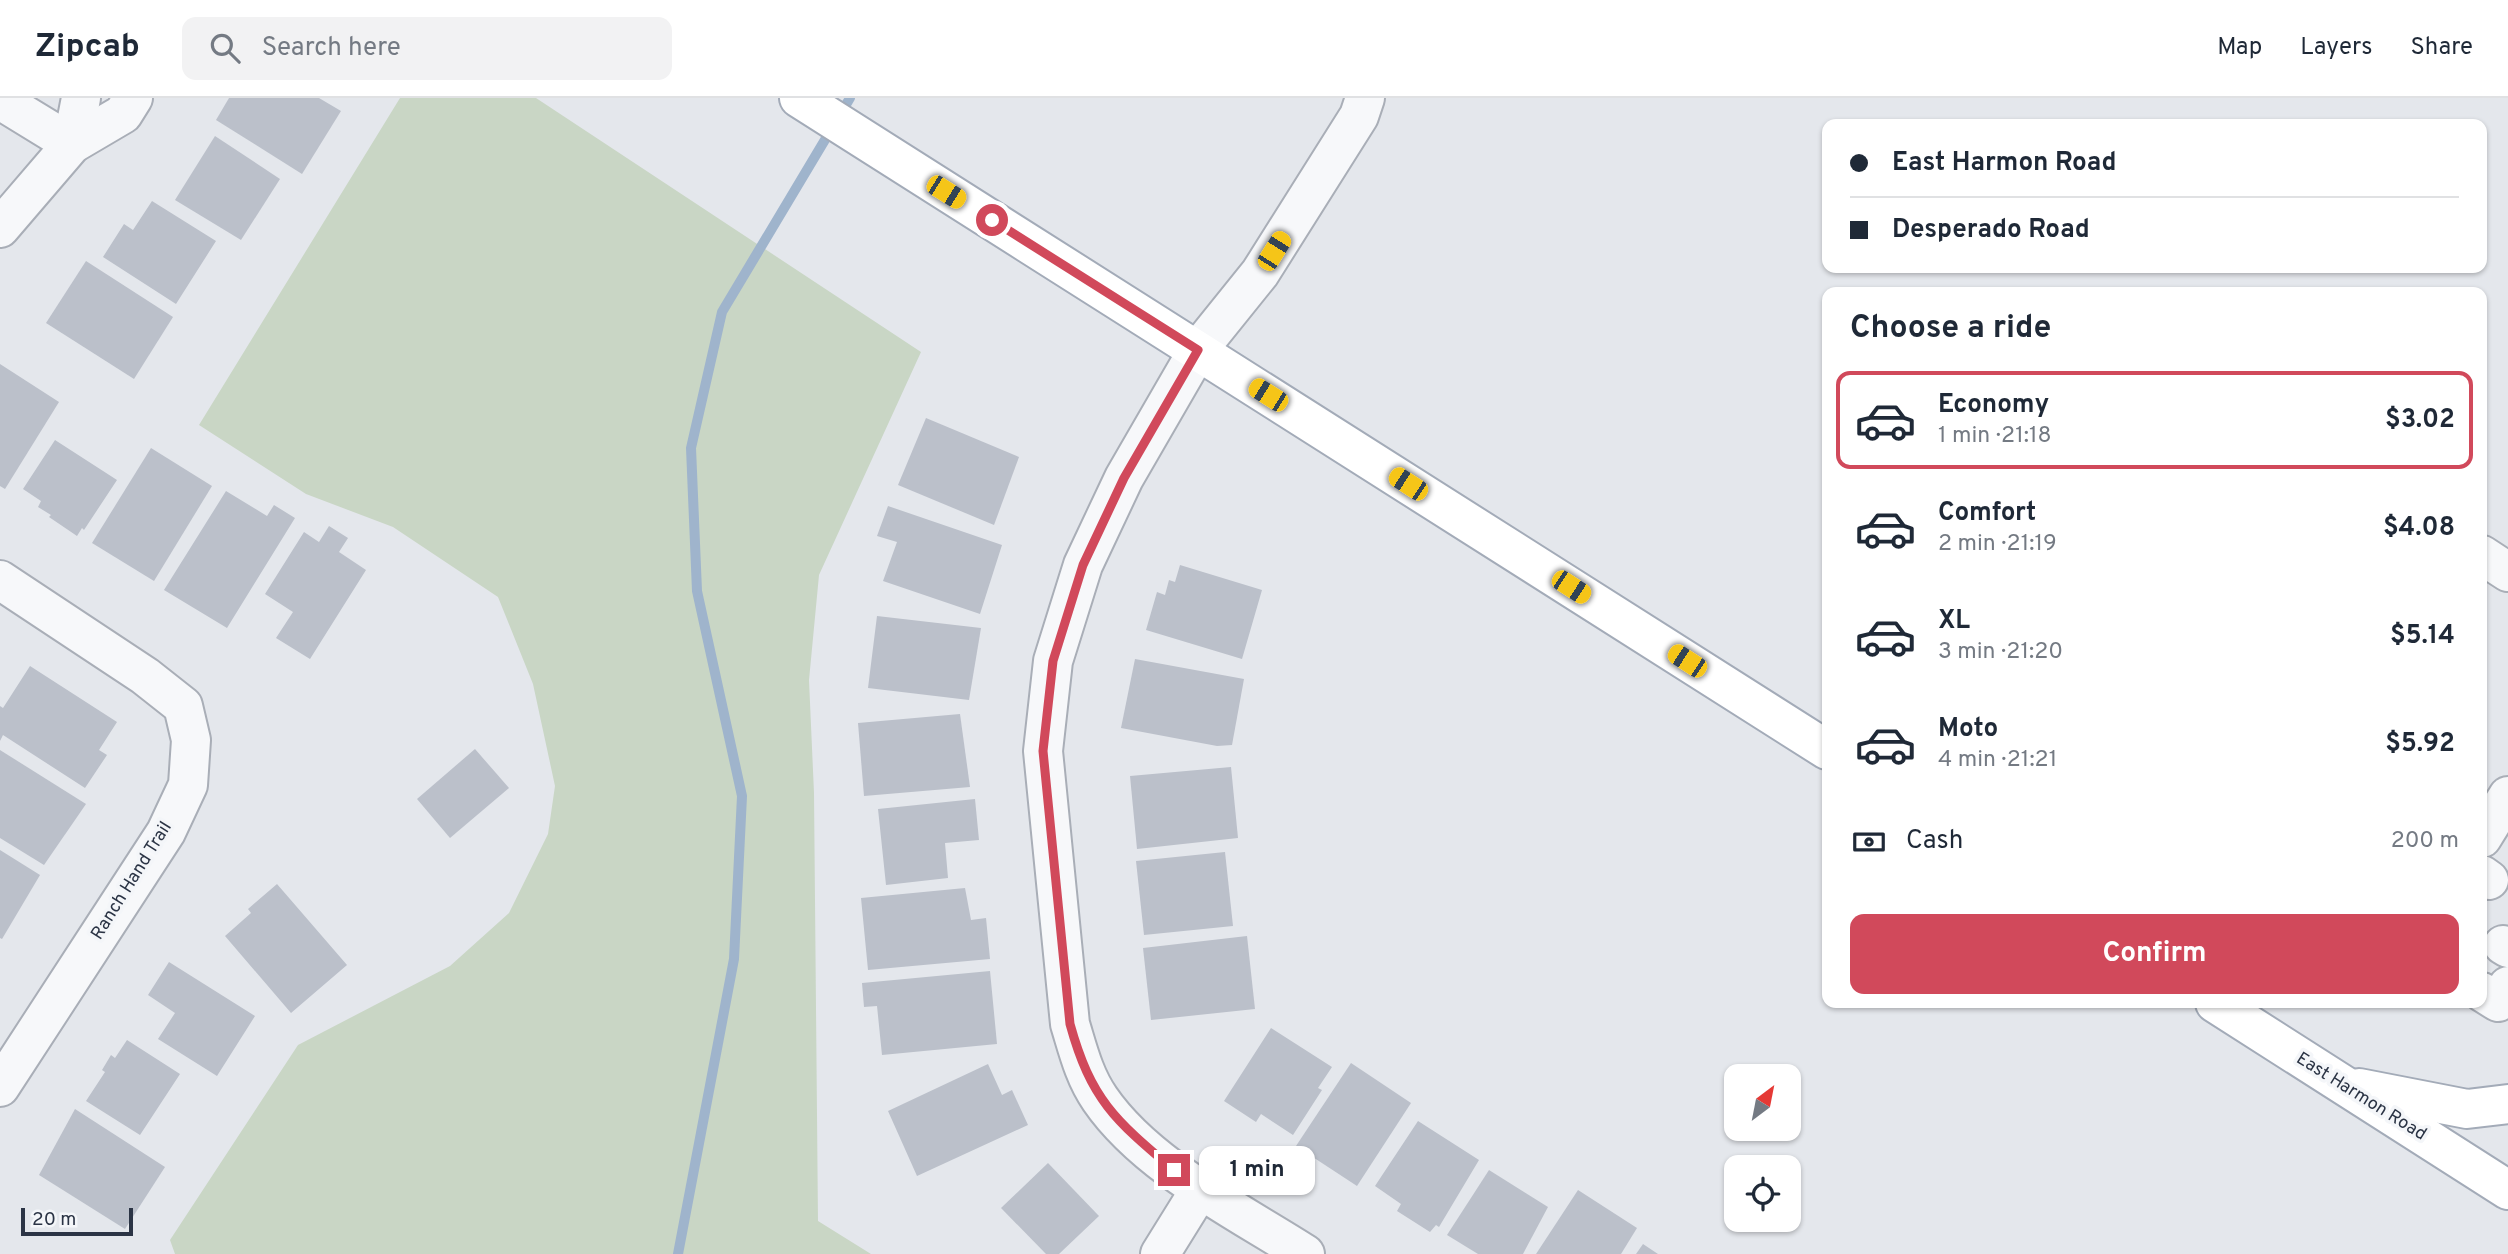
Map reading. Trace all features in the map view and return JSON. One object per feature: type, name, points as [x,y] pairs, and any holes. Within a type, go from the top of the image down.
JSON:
[{"type":"main road","points":[[799,98],[1822,747]]},
{"type":"main road","name":"East Harmon Road","points":[[2223,1008],[2508,1190]]},
{"type":"main road","points":[[2340,1085],[2467,1109],[2508,1104]]},
{"type":"street","points":[[72,144],[81,98]]},
{"type":"street","points":[[0,228],[72,144],[123,114],[133,98]]},
{"type":"street","points":[[1305,1254],[1174,1170],[1128,1131],[1100,1099],[1082,1066],[1070,1024],[1043,751],[1053,661],[1083,565],[1124,478],[1198,350],[1260,273],[1359,116],[1365,98]]},
{"type":"street","points":[[0,100],[72,144]]},
{"type":"street","points":[[2487,558],[2508,572]]},
{"type":"street","name":"Ranch Hand Trail","points":[[0,580],[145,676],[183,706],[191,740],[188,785],[166,832],[0,1087]]},
{"type":"street","points":[[2487,995],[2498,1002],[2508,986]]},
{"type":"street","points":[[1160,1254],[1201,1188]]},
{"type":"green space","points":[[400,98],[536,98],[921,352],[819,575],[809,680],[814,793],[818,1221],[871,1254],[175,1254],[170,1240],[298,1045],[450,966],[509,913],[548,834],[555,786],[533,684],[498,597],[393,527],[306,494],[199,425]]},
{"type":"building","points":[[229,98],[319,98],[341,111],[302,174],[216,120]]},
{"type":"building","points":[[215,136],[280,179],[241,240],[175,200]]},
{"type":"building","points":[[152,201],[216,241],[176,304],[103,257],[124,224],[133,230]]},
{"type":"building","points":[[86,261],[173,317],[134,379],[46,323]]},
{"type":"building","points":[[0,364],[59,402],[5,489],[0,486]]},
{"type":"building","points":[[926,418],[1019,457],[994,525],[898,485]]},
{"type":"building","points":[[55,440],[117,480],[84,530],[82,528],[77,536],[49,517],[51,515],[38,507],[41,501],[23,489]]},
{"type":"building","points":[[151,448],[212,486],[154,581],[92,543]]},
{"type":"building","points":[[226,491],[267,516],[274,505],[295,518],[227,628],[164,590]]},
{"type":"building","points":[[888,506],[1002,545],[980,614],[883,581],[897,542],[877,536]]},
{"type":"building","points":[[329,526],[348,538],[339,552],[366,570],[310,659],[276,638],[293,612],[265,594],[304,532],[319,542]]},
{"type":"building","points":[[1180,565],[1262,590],[1242,659],[1146,630],[1157,592],[1165,595],[1169,580],[1175,582]]},
{"type":"building","points":[[877,616],[981,628],[969,700],[868,688]]},
{"type":"building","points":[[1135,659],[1244,679],[1232,745],[1217,746],[1121,728]]},
{"type":"building","points":[[30,666],[117,722],[99,750],[107,755],[85,788],[3,735],[0,741],[0,706],[3,708]]},
{"type":"building","points":[[960,714],[970,787],[864,796],[858,723]]},
{"type":"building","points":[[475,749],[509,788],[450,838],[417,799]]},
{"type":"building","points":[[0,750],[86,804],[44,865],[0,838]]},
{"type":"building","points":[[1231,767],[1238,838],[1137,849],[1130,776]]},
{"type":"building","points":[[975,799],[979,840],[945,843],[948,878],[886,885],[878,809]]},
{"type":"building","points":[[0,850],[40,875],[2,939],[0,938]]},
{"type":"building","points":[[1225,852],[1233,926],[1144,935],[1136,861]]},
{"type":"building","points":[[277,884],[347,965],[291,1013],[225,936],[251,913],[248,909]]},
{"type":"building","points":[[965,888],[971,920],[986,918],[990,959],[868,970],[861,898]]},
{"type":"building","points":[[1247,936],[1255,1009],[1151,1020],[1143,948]]},
{"type":"building","points":[[169,962],[255,1016],[217,1076],[158,1039],[175,1013],[148,995]]},
{"type":"building","points":[[990,971],[997,1044],[882,1055],[877,1006],[864,1007],[862,983]]},
{"type":"building","points":[[1271,1028],[1332,1067],[1318,1088],[1322,1090],[1293,1135],[1261,1114],[1256,1122],[1224,1101]]},
{"type":"building","points":[[127,1040],[180,1074],[140,1135],[86,1101],[105,1072],[102,1070],[111,1055],[115,1058]]},
{"type":"building","points":[[1351,1063],[1411,1103],[1357,1186],[1296,1146]]},
{"type":"building","points":[[988,1064],[1002,1095],[1012,1090],[1028,1125],[917,1176],[888,1111]]},
{"type":"building","points":[[75,1109],[165,1167],[125,1229],[39,1175]]},
{"type":"building","points":[[1418,1121],[1479,1160],[1439,1227],[1436,1225],[1430,1232],[1397,1211],[1401,1204],[1375,1186]]},
{"type":"building","points":[[1048,1163],[1099,1216],[1059,1254],[1046,1254],[1001,1208]]},
{"type":"building","points":[[1489,1170],[1548,1207],[1523,1254],[1478,1254],[1447,1235]]},
{"type":"building","points":[[1578,1190],[1637,1228],[1621,1254],[1536,1254]]},
{"type":"building","points":[[1643,1244],[1658,1254],[1636,1254]]},
{"type":"waterway","points":[[678,1254],[734,959],[742,796],[697,591],[691,448],[722,312],[850,98]]},
{"type":"route","points":[[992,220],[1198,350],[1124,478],[1083,565],[1053,661],[1043,751],[1070,1024],[1082,1066],[1100,1099],[1128,1131],[1174,1170]]}]
